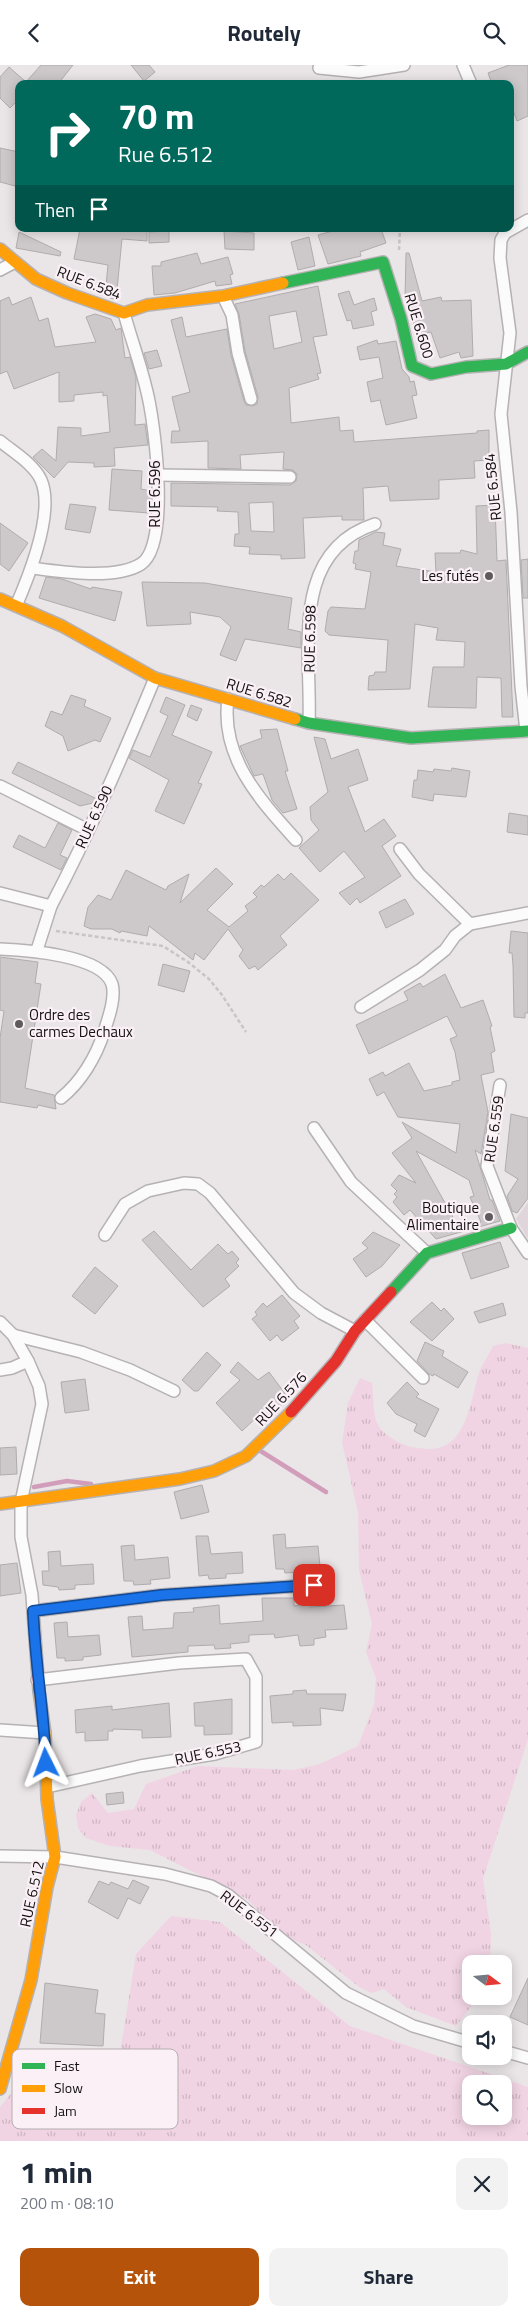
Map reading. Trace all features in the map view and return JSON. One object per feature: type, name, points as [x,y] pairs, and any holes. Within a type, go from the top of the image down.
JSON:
[{"type":"street","points":[[319,68],[360,72],[404,65]]},
{"type":"street","points":[[463,65],[469,80]]},
{"type":"street","name":"RUE 6.584","points":[[514,228],[527,220]]},
{"type":"street","name":"RUE 6.584","points":[[507,232],[501,240],[500,268],[510,333],[501,414],[511,512],[521,686],[527,731]]},
{"type":"street","name":"RUE 6.584","points":[[0,249],[36,279],[67,293],[124,313],[147,305],[177,303],[200,297],[223,296],[384,262]]},
{"type":"street","points":[[0,270],[15,262]]},
{"type":"street","name":"RUE 6.600","points":[[384,262],[401,319],[412,366],[417,370],[430,374],[466,367],[506,364]]},
{"type":"street","points":[[223,296],[232,315],[238,353],[251,399]]},
{"type":"street","name":"RUE 6.596","points":[[33,568],[96,573],[125,571],[143,563],[152,548],[158,524],[158,475],[149,401],[124,313]]},
{"type":"street","points":[[506,364],[528,352]]},
{"type":"street","points":[[0,441],[33,469],[41,481],[44,496],[43,519],[33,568],[16,606]]},
{"type":"street","points":[[158,475],[290,477]]},
{"type":"street","name":"RUE 6.598","points":[[308,723],[308,618],[312,595],[318,580],[339,543],[360,529],[375,524]]},
{"type":"street","name":"RUE 6.582","points":[[0,599],[62,625],[155,678],[308,723],[411,738],[527,731]]},
{"type":"street","name":"RUE 6.590","points":[[37,950],[51,906],[124,753],[155,678]]},
{"type":"street","points":[[228,699],[229,737],[237,762],[263,803],[296,840]]},
{"type":"street","points":[[0,785],[88,830]]},
{"type":"street","points":[[400,849],[419,874],[470,924]]},
{"type":"street","points":[[0,893],[51,906]]},
{"type":"street","points":[[361,1007],[420,970],[445,950],[455,936],[470,924],[528,913]]},
{"type":"street","points":[[0,949],[37,950],[94,967],[111,982],[113,991],[102,1037],[93,1059],[82,1076],[61,1099]]},
{"type":"street","name":"RUE 6.559","points":[[500,1085],[487,1167],[512,1228],[528,1253]]},
{"type":"street","points":[[314,1128],[351,1182],[427,1253],[512,1228]]},
{"type":"street","points":[[105,1235],[125,1203],[148,1191],[184,1183],[198,1184],[210,1193],[230,1215],[294,1293],[321,1313],[355,1331]]},
{"type":"street","name":"RUE 6.576","points":[[0,1504],[180,1479],[214,1471],[246,1456],[282,1423],[336,1361],[355,1331],[427,1253]]},
{"type":"street","points":[[365,1320],[423,1378]]},
{"type":"street","name":"RUE 6.512","points":[[0,1322],[13,1335],[28,1361],[39,1386],[41,1413],[32,1442],[21,1502],[20,1537],[31,1587],[37,1680],[45,1733],[47,1787],[55,1857],[47,1887],[31,1979],[0,2089]]},
{"type":"street","points":[[13,1335],[81,1352],[130,1370],[174,1391]]},
{"type":"street","points":[[0,1370],[12,1368],[28,1361]]},
{"type":"street","points":[[33,1611],[162,1595],[314,1585]]},
{"type":"street","name":"RUE 6.553","points":[[37,1680],[179,1663],[246,1659],[256,1677],[256,1742],[215,1754],[140,1766],[47,1787]]},
{"type":"street","points":[[0,1730],[45,1733]]},
{"type":"street","name":"RUE 6.551","points":[[0,1856],[55,1857],[165,1874],[212,1887],[228,1895],[346,1993],[413,2027],[462,2041]]},
{"type":"street","points":[[512,2054],[528,2059]]},
{"type":"path","points":[[398,250],[400,232]]},
{"type":"path","points":[[43,929],[163,946],[188,962],[208,979],[222,995],[246,1032]]},
{"type":"shaded area","points":[[528,1202],[528,1239],[516,1219]]},
{"type":"green space","points":[[506,1343],[528,1348],[528,1739],[483,1879],[491,1934],[490,1955],[462,1955],[462,2005],[472,2005],[464,2015],[462,2015],[462,2018],[456,2026],[406,2007],[384,1989],[372,1993],[359,1987],[306,1945],[285,1937],[247,1899],[150,1850],[110,1846],[86,1838],[78,1828],[76,1815],[81,1802],[92,1793],[108,1813],[134,1809],[146,1784],[198,1766],[293,1770],[320,1764],[358,1746],[374,1705],[376,1678],[366,1652],[372,1624],[359,1570],[358,1512],[342,1443],[348,1403],[360,1378],[372,1383],[376,1421],[385,1433],[410,1447],[427,1449],[441,1447],[451,1442],[459,1433],[470,1408],[480,1370],[493,1346]]},
{"type":"green space","points":[[171,1916],[220,1922],[350,2026],[493,2075],[462,2075],[462,2125],[512,2125],[512,2082],[528,2087],[528,2141],[0,2141],[0,2107],[12,2092],[12,2129],[178,2129],[178,2049],[121,2049],[136,1954]]},
{"type":"building","points":[[41,65],[73,65],[61,80],[28,80]]},
{"type":"building","points":[[131,65],[149,65],[155,72],[143,80]]},
{"type":"building","points":[[509,65],[528,65],[528,116],[517,121],[514,113],[514,80],[491,80],[488,73]]},
{"type":"building","points":[[9,67],[24,80],[15,80],[15,103],[10,108],[0,98],[0,77]]},
{"type":"building","points":[[0,148],[15,151],[15,186],[0,182]]},
{"type":"building","points":[[19,232],[61,252],[60,256],[16,248]]},
{"type":"building","points":[[79,232],[147,232],[147,241],[122,239],[116,300],[105,296],[108,265],[74,259]]},
{"type":"building","points":[[149,232],[169,232],[169,242],[149,243]]},
{"type":"building","points":[[224,232],[254,233],[254,250],[225,249]]},
{"type":"building","points":[[329,232],[382,232],[386,243],[360,252],[361,256],[328,264],[318,235]]},
{"type":"building","points":[[309,237],[315,266],[298,270],[291,242]]},
{"type":"building","points":[[197,253],[201,264],[228,257],[233,274],[230,275],[232,284],[216,286],[215,281],[175,293],[154,295],[152,266],[161,266],[161,262]]},
{"type":"building","points":[[406,253],[409,253],[422,301],[441,297],[442,301],[471,300],[473,356],[461,358],[459,352],[440,358],[431,332],[422,334],[420,324],[414,325],[408,299],[405,298]]},
{"type":"building","points":[[318,286],[327,335],[313,337],[321,373],[317,374],[319,379],[289,388],[291,423],[339,417],[340,431],[353,430],[354,442],[477,433],[477,431],[489,430],[489,460],[474,461],[475,478],[439,480],[439,499],[390,501],[388,486],[363,488],[364,520],[342,520],[342,516],[303,518],[305,558],[281,559],[281,555],[249,554],[250,547],[234,546],[235,534],[239,534],[238,512],[217,511],[218,507],[171,506],[171,483],[290,485],[296,481],[297,474],[293,470],[283,469],[284,452],[240,455],[241,469],[208,468],[208,441],[171,443],[172,431],[180,431],[172,397],[190,392],[171,320],[182,317],[186,337],[227,329],[231,355],[244,401],[246,405],[253,406],[257,404],[258,397],[245,351],[239,314],[235,304]],"holes":[[[296,311],[302,342],[274,349],[269,316]],[[273,502],[274,532],[251,531],[249,503]]]},
{"type":"building","points":[[349,291],[354,305],[374,298],[377,310],[371,312],[374,325],[353,329],[351,320],[347,321],[338,294]]},
{"type":"building","points":[[9,297],[12,305],[31,297],[39,321],[48,318],[55,347],[96,342],[86,317],[95,314],[111,319],[116,330],[121,328],[125,358],[130,357],[136,377],[135,425],[145,424],[148,445],[114,448],[115,466],[94,467],[94,463],[68,462],[54,478],[33,457],[42,449],[56,461],[58,427],[81,428],[81,436],[110,432],[107,395],[103,396],[103,392],[74,395],[74,401],[59,402],[59,372],[14,389],[7,371],[0,374],[0,301]]},
{"type":"building","points":[[377,340],[378,344],[396,341],[402,369],[409,377],[410,382],[414,381],[417,395],[412,396],[417,418],[386,425],[380,400],[371,402],[367,382],[383,378],[379,357],[360,360],[357,347]]},
{"type":"building","points":[[157,350],[162,366],[149,369],[144,353]]},
{"type":"building","points":[[112,469],[142,471],[141,489],[151,491],[149,513],[109,510]]},
{"type":"building","points":[[70,504],[96,507],[90,533],[65,529]]},
{"type":"building","points":[[495,505],[497,561],[506,560],[513,717],[502,717],[501,678],[477,677],[476,708],[428,707],[433,667],[464,667],[465,642],[436,640],[438,628],[415,624],[410,689],[368,690],[369,676],[374,675],[375,672],[386,672],[388,640],[329,635],[325,631],[328,611],[331,607],[365,609],[371,572],[355,569],[356,564],[353,563],[355,551],[358,551],[359,540],[376,532],[385,533],[383,545],[401,549],[396,566],[436,572],[435,553],[460,553],[461,550],[477,554],[476,506]]},
{"type":"building","points":[[0,523],[28,543],[9,571],[0,564]]},
{"type":"building","points":[[528,559],[528,598],[523,598],[521,560]]},
{"type":"building","points":[[46,577],[62,579],[91,589],[92,587],[122,592],[115,621],[39,598]]},
{"type":"building","points":[[142,582],[205,583],[292,598],[288,629],[301,632],[301,648],[245,639],[236,661],[220,655],[231,627],[220,617],[190,612],[191,624],[147,626]]},
{"type":"building","points":[[71,695],[86,700],[84,706],[111,718],[100,742],[95,740],[68,751],[63,736],[45,726],[51,711],[62,715]]},
{"type":"building","points":[[166,697],[185,705],[172,735],[212,752],[198,783],[202,784],[184,824],[155,811],[169,780],[129,758],[133,750],[150,757],[168,716],[160,712]]},
{"type":"building","points":[[191,705],[202,709],[197,721],[187,716]]},
{"type":"building","points":[[277,729],[288,771],[285,771],[297,809],[283,813],[272,800],[263,774],[254,776],[240,746],[262,738],[260,730]]},
{"type":"building","points":[[314,737],[325,739],[331,759],[358,749],[368,780],[348,787],[365,832],[384,819],[396,836],[382,846],[401,876],[360,903],[357,898],[350,905],[339,893],[365,877],[344,851],[320,872],[299,848],[319,830],[311,820],[310,807],[328,792]]},
{"type":"building","points":[[18,762],[95,798],[93,803],[80,806],[12,773]]},
{"type":"building","points":[[452,768],[470,771],[466,797],[434,794],[433,801],[412,797],[414,780],[417,780],[418,770],[433,772],[434,769],[451,771]]},
{"type":"building","points":[[509,813],[528,816],[528,835],[507,832]]},
{"type":"building","points":[[58,823],[72,830],[60,855],[67,858],[61,870],[13,847],[19,835],[45,848]]},
{"type":"building","points":[[216,868],[233,884],[207,910],[229,927],[248,911],[245,906],[257,897],[253,893],[261,885],[264,887],[278,874],[284,880],[291,873],[319,900],[280,936],[287,945],[258,970],[255,966],[249,969],[239,956],[243,950],[228,929],[204,960],[195,953],[193,960],[149,926],[147,936],[121,931],[120,933],[112,929],[91,929],[84,926],[88,907],[98,895],[111,900],[126,870],[166,890],[168,886],[189,874],[180,903]]},
{"type":"building","points":[[405,899],[414,914],[386,928],[379,912]]},
{"type":"building","points":[[511,931],[528,933],[528,1013],[525,1013],[525,1018],[514,1017],[513,965],[512,953],[509,953]]},
{"type":"building","name":"Ordre des carmes Dechaux","points":[[0,957],[38,962],[35,983],[41,984],[25,1088],[54,1095],[56,1109],[38,1105],[37,1108],[0,1102],[0,1038],[4,1011],[0,1010]]},
{"type":"building","points":[[163,964],[190,971],[184,992],[158,985]]},
{"type":"building","points":[[445,974],[461,1008],[483,1000],[492,1026],[490,1027],[495,1051],[491,1053],[494,1072],[481,1075],[488,1112],[481,1154],[475,1150],[490,1200],[492,1200],[500,1221],[436,1239],[410,1210],[404,1215],[393,1202],[397,1197],[394,1194],[397,1191],[391,1185],[399,1175],[416,1183],[392,1153],[412,1138],[402,1122],[456,1153],[460,1124],[398,1117],[384,1092],[377,1096],[369,1079],[383,1072],[385,1076],[409,1063],[424,1091],[452,1085],[452,1082],[460,1080],[455,1052],[450,1039],[457,1036],[447,1016],[369,1054],[356,1025],[408,1000],[404,992],[420,983],[423,987]],"holes":[[[416,1151],[469,1180],[474,1196],[470,1197],[481,1222],[459,1228]]]},
{"type":"building","points":[[511,1114],[528,1118],[528,1198],[517,1213],[512,1211],[507,1196],[518,1179],[505,1171]]},
{"type":"building","points":[[154,1231],[191,1270],[218,1244],[228,1254],[232,1251],[239,1259],[236,1263],[239,1266],[225,1279],[230,1286],[203,1307],[142,1240]]},
{"type":"building","points":[[373,1232],[400,1245],[382,1266],[366,1277],[353,1259],[368,1248],[362,1243]]},
{"type":"building","points":[[500,1242],[509,1267],[471,1279],[462,1253]]},
{"type":"building","points":[[95,1267],[118,1286],[95,1314],[72,1296]]},
{"type":"building","points":[[282,1295],[300,1316],[294,1321],[299,1328],[282,1341],[277,1335],[270,1341],[252,1319],[257,1315],[255,1312],[263,1303],[267,1307]]},
{"type":"building","points":[[432,1302],[441,1311],[444,1308],[454,1319],[432,1341],[410,1322]]},
{"type":"building","points":[[503,1303],[506,1315],[479,1323],[474,1312]]},
{"type":"building","points":[[425,1342],[444,1351],[442,1356],[468,1372],[458,1388],[434,1374],[433,1376],[429,1374],[417,1361]]},
{"type":"building","points":[[207,1352],[221,1365],[198,1391],[194,1391],[182,1380]]},
{"type":"building","points":[[238,1362],[258,1380],[269,1372],[289,1399],[261,1421],[258,1416],[242,1431],[216,1403],[240,1380],[230,1372]]},
{"type":"building","points":[[85,1379],[89,1410],[65,1413],[61,1382]]},
{"type":"building","points":[[407,1382],[419,1394],[416,1397],[439,1409],[425,1437],[414,1431],[417,1424],[396,1414],[387,1403]]},
{"type":"building","points":[[16,1447],[17,1474],[0,1475],[0,1448]]},
{"type":"building","points":[[202,1485],[209,1512],[181,1519],[174,1492]]},
{"type":"building","points":[[285,1534],[286,1548],[318,1546],[320,1566],[301,1567],[302,1572],[285,1573],[284,1569],[276,1569],[273,1535]]},
{"type":"building","points":[[196,1536],[208,1536],[211,1554],[242,1552],[243,1573],[226,1574],[226,1578],[209,1579],[208,1575],[199,1576]]},
{"type":"building","points":[[134,1545],[135,1560],[168,1557],[170,1578],[150,1580],[151,1584],[134,1585],[133,1581],[124,1581],[121,1546]]},
{"type":"building","points":[[60,1551],[61,1566],[93,1564],[94,1584],[75,1585],[75,1589],[59,1590],[58,1587],[43,1585],[42,1571],[49,1571],[48,1552]]},
{"type":"building","points":[[17,1563],[21,1593],[0,1596],[0,1565]]},
{"type":"building","points":[[262,1598],[294,1598],[294,1606],[309,1603],[310,1607],[344,1605],[347,1629],[325,1630],[326,1637],[314,1639],[314,1645],[300,1646],[298,1635],[275,1638],[274,1634],[249,1635],[249,1642],[230,1644],[231,1648],[215,1649],[214,1645],[188,1646],[188,1652],[132,1657],[128,1617],[142,1616],[143,1630],[173,1628],[174,1613],[194,1612],[193,1608],[219,1605],[220,1624],[263,1621]]},
{"type":"building","points":[[67,1622],[68,1637],[99,1635],[101,1655],[83,1657],[83,1660],[65,1661],[65,1658],[57,1658],[54,1623]]},
{"type":"building","points":[[306,1690],[307,1694],[346,1694],[343,1711],[320,1708],[321,1725],[293,1726],[293,1722],[272,1723],[270,1696],[293,1694],[293,1691]]},
{"type":"building","points":[[232,1699],[232,1734],[204,1735],[204,1726],[195,1726],[194,1703]]},
{"type":"building","points":[[169,1703],[171,1737],[142,1738],[142,1730],[113,1729],[113,1731],[108,1731],[108,1740],[85,1741],[85,1732],[76,1733],[75,1710],[112,1706],[112,1710]]},
{"type":"building","points":[[123,1792],[124,1803],[107,1805],[106,1794]]},
{"type":"building","points":[[133,1880],[149,1887],[140,1904],[128,1898],[118,1919],[88,1902],[99,1881],[109,1885],[111,1882],[128,1889]]},
{"type":"building","points":[[528,1978],[528,2025],[512,2018],[511,2015]]},
{"type":"building","points":[[45,1983],[98,1990],[95,2013],[105,2014],[103,2046],[40,2043]]},
{"type":"waterway","points":[[259,1450],[326,1492]]},
{"type":"waterway","points":[[34,1487],[67,1481],[91,1484]]},
{"type":"traffic: fast","points":[[283,283],[383,262],[401,319],[412,366],[431,374],[466,367],[506,364],[528,352]]},
{"type":"traffic: fast","points":[[295,719],[309,723],[411,738],[528,731]]},
{"type":"traffic: fast","points":[[391,1292],[427,1253],[511,1228]]},
{"type":"traffic: slow","points":[[0,249],[36,279],[67,293],[124,313],[147,305],[223,296],[283,283]]},
{"type":"traffic: slow","points":[[0,599],[62,626],[155,678],[295,719]]},
{"type":"traffic: slow","points":[[0,1504],[180,1479],[214,1471],[246,1456],[291,1412]]},
{"type":"traffic: slow","points":[[206,1592],[314,1585]]},
{"type":"traffic: slow","points":[[0,2089],[31,1980],[47,1887],[55,1857],[47,1799],[45,1733],[39,1691]]},
{"type":"traffic: jam","points":[[291,1412],[336,1361],[355,1331],[391,1292]]},
{"type":"traffic: jam","points":[[39,1691],[33,1611],[162,1595],[206,1592]]},
{"type":"place","name":"Les futés","points":[[489,576]]},
{"type":"place","name":"Ordre des carmes Dechaux","points":[[19,1024]]},
{"type":"place","name":"Boutique Alimentaire","points":[[489,1217]]},
{"type":"route","points":[[46,1763],[45,1733],[37,1680],[33,1611],[162,1595],[314,1585]]}]
